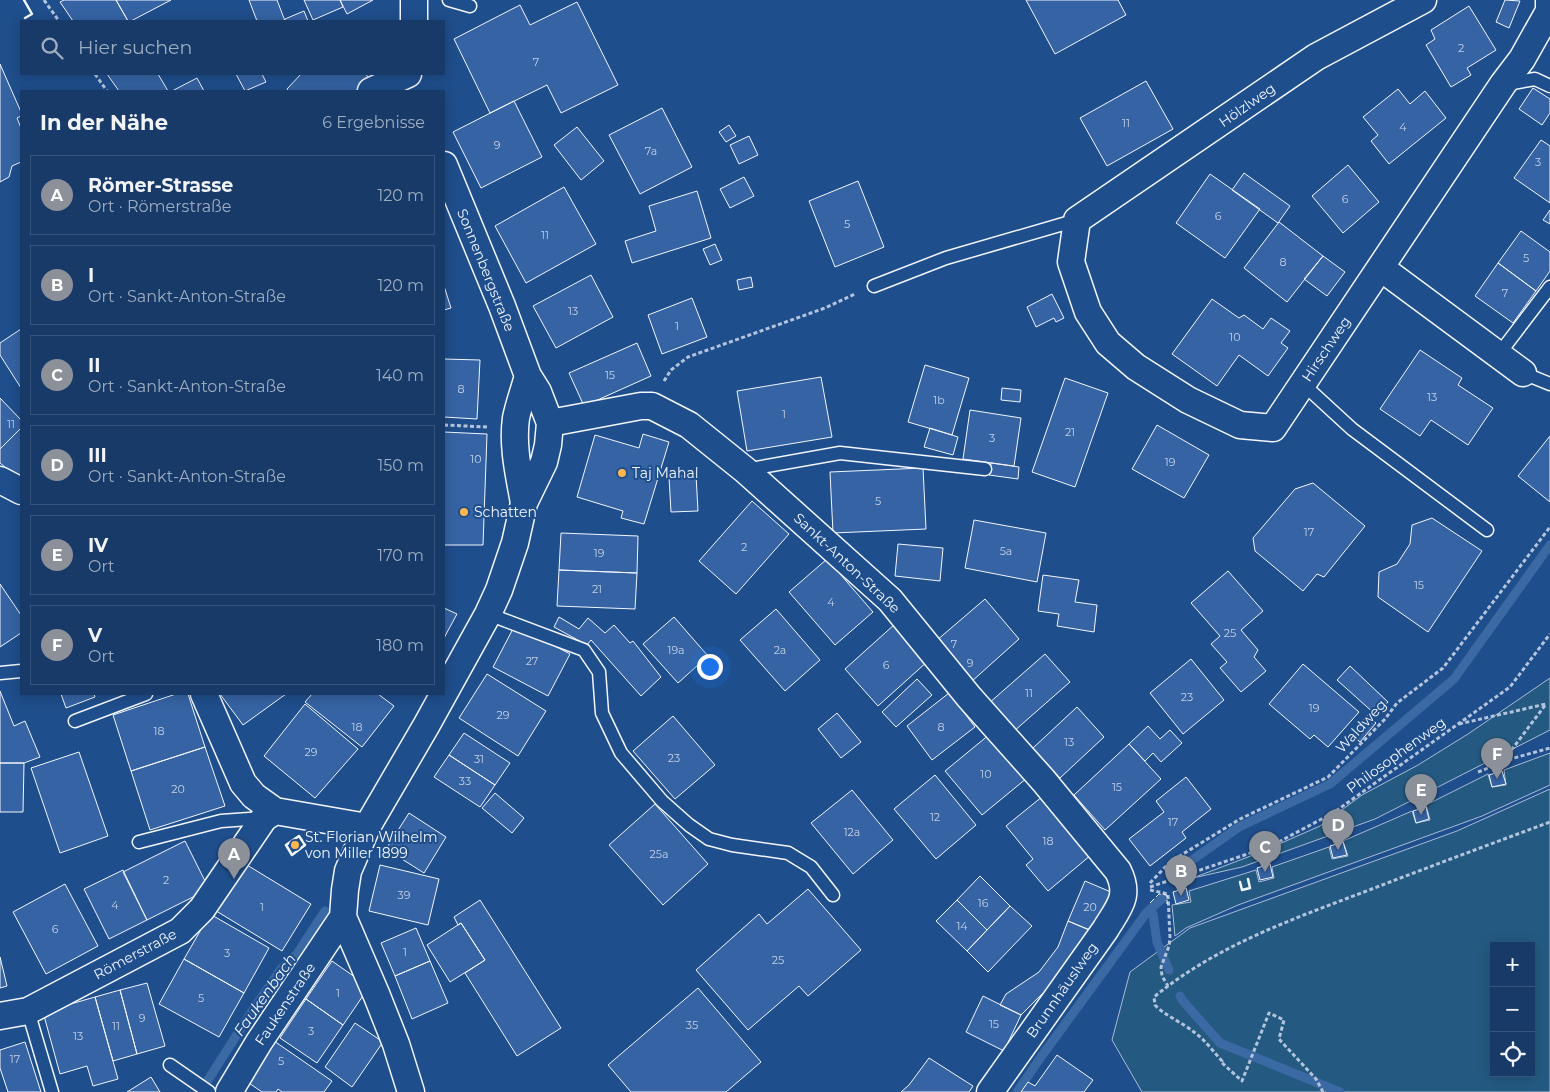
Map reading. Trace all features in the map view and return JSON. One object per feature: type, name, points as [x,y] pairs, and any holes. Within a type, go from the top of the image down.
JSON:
[{"type":"street","points":[[414,0],[414,20]]},
{"type":"street","name":"Hölzlweg","points":[[1078,220],[1316,57],[1423,0]]},
{"type":"street","name":"Hirschweg","points":[[1078,220],[1071,262],[1088,312],[1108,343],[1136,367],[1188,400],[1240,425],[1273,428],[1503,84],[1522,59],[1549,11],[1549,0]]},
{"type":"street","points":[[374,90],[406,75]]},
{"type":"street","points":[[413,75],[419,90]]},
{"type":"street","name":"Sonnenbergstraße","points":[[445,167],[502,306],[528,376],[538,392],[550,423],[544,462],[524,503],[506,571],[488,614],[445,692]]},
{"type":"street","points":[[1381,268],[1500,354],[1523,373]]},
{"type":"street","name":"Sonnenbergstraße","points":[[524,503],[518,472],[515,429],[528,376]]},
{"type":"street","points":[[550,423],[641,406],[652,406]]},
{"type":"street","name":"Sankt-Anton-Straße","points":[[652,406],[689,425],[745,470],[890,600],[969,697],[1043,780],[1118,870],[1134,886]]},
{"type":"street","points":[[0,480],[20,490]]},
{"type":"street","points":[[204,695],[244,783],[269,814],[368,827]]},
{"type":"street","name":"Sonnenbergstraße","points":[[343,917],[348,871],[368,827],[443,695]]},
{"type":"street","name":"Römerstraße","points":[[0,1016],[28,1011],[180,931],[202,909],[269,814]]},
{"type":"street","name":"Brunnhäuslweg","points":[[990,1092],[1105,930],[1124,895],[1134,886]]},
{"type":"street","points":[[343,917],[387,1020],[411,1092]]},
{"type":"street","name":"Faukenstraße","points":[[229,1092],[258,1042],[343,917]]},
{"type":"lane","points":[[449,0],[470,6]]},
{"type":"lane","points":[[1503,84],[1535,79],[1550,86]]},
{"type":"lane","points":[[874,286],[946,258],[1078,220]]},
{"type":"lane","points":[[1500,354],[1550,287]]},
{"type":"lane","points":[[1523,373],[1550,384]]},
{"type":"lane","points":[[1303,384],[1352,429],[1487,530]]},
{"type":"lane","points":[[745,470],[840,452],[985,469]]},
{"type":"lane","points":[[488,614],[584,650],[599,672],[602,712],[621,753],[662,801],[689,825],[709,839],[732,846],[788,854],[811,867],[833,895]]},
{"type":"lane","points":[[0,673],[20,671]]},
{"type":"lane","points":[[75,721],[143,695]]},
{"type":"lane","points":[[139,842],[221,820],[269,814]]},
{"type":"lane","points":[[28,1011],[52,1092]]},
{"type":"lane","points":[[170,1065],[208,1092]]},
{"type":"path","points":[[44,0],[57,20]]},
{"type":"path","points":[[95,75],[105,90]]},
{"type":"path","points":[[652,406],[670,370],[688,357],[825,308],[874,286]]},
{"type":"path","points":[[445,425],[515,429]]},
{"type":"path","name":"Waldweg","points":[[1134,886],[1232,824],[1328,777],[1385,719],[1397,704],[1443,668],[1550,527]]},
{"type":"path","name":"Philosophenweg","points":[[1134,886],[1271,846],[1325,818],[1510,687],[1550,634]]},
{"type":"path","points":[[1457,724],[1546,704],[1507,756]]},
{"type":"path","points":[[1478,772],[1514,758],[1550,748]]},
{"type":"path","points":[[1323,1092],[1316,1079],[1279,1039],[1284,1020],[1269,1013],[1242,1081],[1221,1062],[1222,1060],[1197,1033],[1174,1017],[1159,1010],[1155,1005],[1154,997],[1178,978],[1217,953],[1276,925],[1550,822]]},
{"type":"path","points":[[1134,886],[1168,894],[1170,938],[1161,967],[1162,976],[1168,986]]},
{"type":"shaded area","points":[[1550,678],[1550,730],[1375,819],[1242,867],[1193,878],[1261,852],[1320,826],[1362,795],[1418,765],[1468,734]]},
{"type":"shaded area","points":[[1550,753],[1550,785],[1482,816],[1238,905],[1186,928],[1175,936],[1172,905],[1191,902],[1189,891],[1256,870],[1259,882],[1274,878],[1272,867],[1329,847],[1332,859],[1348,856],[1343,841],[1412,811],[1416,823],[1430,820],[1426,805],[1488,774],[1492,787],[1506,785],[1504,770]]},
{"type":"shaded area","points":[[1550,789],[1550,1092],[1142,1092],[1112,1040],[1130,972],[1190,928],[1457,831]]},
{"type":"building","points":[[64,0],[116,0],[127,20],[72,20],[60,2]]},
{"type":"building","points":[[116,0],[171,0],[133,20],[127,20]]},
{"type":"building","points":[[249,0],[277,0],[285,20],[257,20]]},
{"type":"building","points":[[304,0],[340,0],[343,7],[313,20]]},
{"type":"building","points":[[340,0],[373,0],[347,14]]},
{"type":"building","points":[[1026,0],[1118,0],[1126,15],[1055,54]]},
{"type":"building","points":[[1505,0],[1520,1],[1509,28],[1496,22]]},
{"type":"building","points":[[577,2],[618,85],[561,113],[547,85],[490,113],[454,39],[520,5],[530,25]]},
{"type":"building","points":[[1469,6],[1496,50],[1467,68],[1471,75],[1451,87],[1426,45],[1435,39],[1431,30]]},
{"type":"building","points":[[304,11],[308,20],[285,20]]},
{"type":"building","points":[[0,64],[20,110],[20,116],[17,118],[20,126],[20,162],[12,166],[9,177],[0,182]]},
{"type":"building","points":[[108,75],[159,75],[167,90],[118,90]]},
{"type":"building","points":[[237,75],[262,75],[266,82],[244,90]]},
{"type":"building","points":[[300,75],[367,75],[372,85],[361,90],[287,89]]},
{"type":"building","points":[[197,78],[203,90],[174,90]]},
{"type":"building","points":[[1146,81],[1173,129],[1107,166],[1080,118]]},
{"type":"building","points":[[1533,88],[1550,99],[1550,113],[1542,125],[1519,109]]},
{"type":"building","points":[[1398,89],[1410,104],[1425,91],[1446,118],[1389,164],[1371,141],[1378,135],[1363,117]]},
{"type":"building","points":[[514,101],[542,157],[481,188],[453,132]]},
{"type":"building","points":[[662,108],[692,167],[640,194],[609,135]]},
{"type":"building","points":[[729,125],[736,136],[726,142],[719,132]]},
{"type":"building","points":[[577,127],[604,161],[581,180],[554,145]]},
{"type":"building","points":[[749,136],[758,155],[739,164],[730,145]]},
{"type":"building","points":[[1541,140],[1550,146],[1550,203],[1514,178]]},
{"type":"building","points":[[1348,165],[1379,202],[1343,233],[1312,196]]},
{"type":"building","points":[[1244,173],[1290,206],[1278,223],[1232,190]]},
{"type":"building","points":[[1210,174],[1260,209],[1225,258],[1176,223]]},
{"type":"building","points":[[744,177],[754,196],[730,208],[720,189]]},
{"type":"building","points":[[858,181],[884,247],[835,267],[809,201]]},
{"type":"building","points":[[564,187],[596,244],[526,283],[495,226]]},
{"type":"building","points":[[697,191],[711,238],[632,263],[625,241],[656,231],[649,206]]},
{"type":"building","points":[[1550,210],[1550,224],[1543,220]]},
{"type":"building","points":[[1279,222],[1323,256],[1287,302],[1244,268]]},
{"type":"building","points":[[1521,231],[1550,252],[1550,271],[1536,291],[1498,263]]},
{"type":"building","points":[[715,244],[722,260],[710,265],[703,249]]},
{"type":"building","points":[[1323,256],[1345,272],[1327,296],[1304,279]]},
{"type":"building","points":[[1498,263],[1536,291],[1513,323],[1475,296]]},
{"type":"building","points":[[591,275],[613,317],[556,348],[533,306]]},
{"type":"building","points":[[751,277],[753,287],[739,290],[737,280]]},
{"type":"building","points":[[445,289],[451,308],[445,310]]},
{"type":"building","points":[[1052,294],[1064,318],[1056,322],[1054,318],[1036,327],[1027,307]]},
{"type":"building","points":[[692,298],[707,337],[662,354],[648,315]]},
{"type":"building","points":[[1212,299],[1239,318],[1244,315],[1263,329],[1271,318],[1290,331],[1281,343],[1288,348],[1268,376],[1239,355],[1217,386],[1172,354]]},
{"type":"building","points":[[20,330],[20,386],[0,355],[0,343]]},
{"type":"building","points":[[637,343],[651,376],[584,406],[569,373]]},
{"type":"building","points":[[1420,350],[1462,378],[1458,385],[1493,408],[1468,445],[1431,420],[1420,436],[1380,409]]},
{"type":"building","points":[[445,359],[480,360],[477,419],[445,417]]},
{"type":"building","points":[[925,365],[969,378],[952,435],[908,422]]},
{"type":"building","points":[[821,377],[832,437],[747,451],[737,391]]},
{"type":"building","points":[[1065,378],[1108,393],[1075,487],[1032,472]]},
{"type":"building","points":[[1002,388],[1021,390],[1020,402],[1001,400]]},
{"type":"building","points":[[0,398],[20,419],[20,429],[0,449]]},
{"type":"building","points":[[970,410],[1021,418],[1014,466],[963,459]]},
{"type":"building","points":[[1157,425],[1209,455],[1184,498],[1132,469]]},
{"type":"building","points":[[930,428],[958,437],[953,455],[924,447]]},
{"type":"building","points":[[20,429],[20,474],[17,477],[0,463],[0,449]]},
{"type":"building","name":"Schatten","points":[[445,432],[487,434],[483,545],[445,545]]},
{"type":"building","name":"Taj Mahal","points":[[643,434],[669,442],[644,524],[621,518],[623,511],[577,497],[595,435],[639,448]]},
{"type":"building","points":[[1550,436],[1550,502],[1518,476]]},
{"type":"building","points":[[991,463],[1019,467],[1018,479],[989,475]]},
{"type":"building","points":[[923,468],[926,529],[833,533],[830,472]]},
{"type":"building","points":[[696,475],[698,511],[671,512],[669,477]]},
{"type":"building","points":[[1313,483],[1365,526],[1324,577],[1317,574],[1303,591],[1255,551],[1253,538],[1295,489]]},
{"type":"building","points":[[752,501],[789,534],[736,594],[699,561]]},
{"type":"building","points":[[1432,518],[1482,551],[1428,632],[1378,597],[1379,572],[1397,564],[1410,544],[1412,525]]},
{"type":"building","points":[[974,520],[1046,533],[1037,582],[965,568]]},
{"type":"building","points":[[561,533],[638,536],[637,573],[559,570]]},
{"type":"building","points":[[898,544],[943,548],[940,581],[895,576]]},
{"type":"building","points":[[827,559],[873,612],[835,645],[789,592]]},
{"type":"building","points":[[559,570],[637,573],[635,609],[557,606]]},
{"type":"building","points":[[1228,571],[1263,611],[1241,630],[1258,650],[1254,657],[1266,671],[1241,692],[1220,668],[1227,662],[1211,644],[1220,636],[1191,603]]},
{"type":"building","points":[[1043,575],[1079,580],[1075,602],[1097,605],[1094,632],[1057,626],[1059,614],[1038,611]]},
{"type":"building","points":[[0,584],[20,614],[20,634],[0,647]]},
{"type":"building","points":[[985,599],[1019,639],[971,682],[936,641]]},
{"type":"building","points":[[445,608],[457,614],[445,636]]},
{"type":"building","points":[[776,609],[820,660],[785,691],[740,640]]},
{"type":"building","points":[[559,617],[579,629],[588,618],[605,633],[614,625],[630,643],[633,641],[661,677],[641,696],[591,640],[587,645],[554,627]]},
{"type":"building","points":[[674,617],[708,656],[678,683],[643,644]]},
{"type":"building","points":[[895,624],[928,661],[878,706],[845,669]]},
{"type":"building","points":[[515,625],[570,654],[548,696],[493,667]]},
{"type":"building","points":[[1045,654],[1070,682],[1013,732],[988,704]]},
{"type":"building","points":[[1191,659],[1224,700],[1183,734],[1150,693]]},
{"type":"building","points":[[1303,664],[1359,712],[1328,747],[1314,735],[1310,739],[1269,704]]},
{"type":"building","points":[[1350,666],[1388,702],[1376,715],[1337,680]]},
{"type":"building","points":[[487,674],[546,711],[518,756],[459,718]]},
{"type":"building","points":[[917,679],[932,695],[896,727],[882,712]]},
{"type":"building","points":[[0,691],[14,726],[25,721],[40,757],[24,763],[0,763]]},
{"type":"building","points":[[949,693],[975,727],[932,760],[907,726]]},
{"type":"building","points":[[61,695],[94,695],[95,697],[66,708]]},
{"type":"building","points":[[173,695],[188,695],[205,747],[131,771],[113,715]]},
{"type":"building","points":[[221,695],[285,695],[243,725]]},
{"type":"building","points":[[311,695],[379,695],[394,706],[362,747],[305,702]]},
{"type":"building","points":[[305,704],[358,749],[315,798],[264,756]]},
{"type":"building","points":[[1077,707],[1104,737],[1060,778],[1033,748]]},
{"type":"building","points":[[837,713],[861,742],[841,758],[818,729]]},
{"type":"building","points":[[1368,715],[1376,723],[1360,742],[1351,734]]},
{"type":"building","points":[[673,716],[715,765],[675,799],[633,751]]},
{"type":"building","points":[[1148,726],[1160,739],[1170,730],[1182,743],[1161,762],[1153,753],[1145,761],[1129,744]]},
{"type":"building","points":[[464,733],[510,763],[495,785],[449,755]]},
{"type":"building","points":[[990,734],[1027,778],[982,815],[945,771]]},
{"type":"building","points":[[1129,744],[1161,779],[1105,830],[1074,795]]},
{"type":"building","points":[[205,747],[225,806],[150,830],[131,771]]},
{"type":"building","points":[[79,752],[108,836],[60,853],[31,768]]},
{"type":"building","points":[[449,755],[495,785],[480,807],[434,777]]},
{"type":"building","points":[[0,763],[24,763],[23,812],[0,812]]},
{"type":"building","points":[[1502,771],[1506,784],[1492,787],[1489,775]]},
{"type":"building","points":[[935,775],[976,825],[936,859],[894,809]]},
{"type":"building","points":[[1186,777],[1211,809],[1182,832],[1186,838],[1150,866],[1129,839],[1164,812],[1156,801]]},
{"type":"building","points":[[852,790],[893,840],[853,874],[811,823]]},
{"type":"building","points":[[495,793],[524,818],[512,833],[482,808]]},
{"type":"building","points":[[1043,796],[1091,855],[1048,891],[1026,865],[1033,859],[1006,826]]},
{"type":"building","points":[[655,804],[708,864],[663,905],[609,845]]},
{"type":"building","points":[[1426,807],[1429,819],[1416,823],[1413,811]]},
{"type":"building","points":[[409,813],[446,837],[424,873],[386,849]]},
{"type":"building","points":[[185,841],[209,889],[147,920],[123,872]]},
{"type":"building","points":[[1343,842],[1347,855],[1333,858],[1330,846]]},
{"type":"building","points":[[242,862],[311,904],[282,951],[213,909]]},
{"type":"building","points":[[1270,864],[1273,877],[1260,880],[1257,868]]},
{"type":"building","points":[[380,865],[439,879],[428,925],[369,911]]},
{"type":"building","points":[[123,870],[147,920],[109,939],[84,889]]},
{"type":"building","points":[[980,876],[1010,906],[987,930],[957,900]]},
{"type":"building","points":[[1085,881],[1111,892],[1095,932],[1068,921]]},
{"type":"building","points":[[65,884],[98,946],[46,974],[13,912]]},
{"type":"building","points":[[1186,888],[1189,900],[1176,904],[1173,892]]},
{"type":"building","points":[[808,889],[861,950],[808,996],[799,986],[748,1030],[696,970],[759,914],[767,924]]},
{"type":"building","points":[[480,900],[561,1028],[517,1056],[465,973],[485,960],[461,923],[458,925],[454,917]]},
{"type":"building","points":[[957,900],[987,930],[967,951],[936,921]]},
{"type":"building","points":[[1010,906],[1032,926],[988,972],[967,951]]},
{"type":"building","points":[[210,914],[269,948],[244,993],[184,959]]},
{"type":"building","points":[[1068,921],[1089,930],[1084,941],[1053,983],[1021,1015],[1000,1005],[1006,994],[1039,972],[1058,947]]},
{"type":"building","points":[[461,923],[485,960],[450,982],[427,945]]},
{"type":"building","points":[[416,928],[430,961],[395,976],[381,943]]},
{"type":"building","points":[[0,957],[7,986],[0,988]]},
{"type":"building","points":[[184,959],[244,993],[219,1037],[159,1004]]},
{"type":"building","points":[[332,961],[369,987],[343,1025],[306,999]]},
{"type":"building","points":[[430,961],[448,1003],[412,1019],[395,976]]},
{"type":"building","points":[[147,983],[165,1046],[137,1054],[120,990]]},
{"type":"building","points":[[698,988],[761,1062],[726,1092],[631,1092],[608,1065]]},
{"type":"building","points":[[120,990],[137,1054],[113,1061],[95,997]]},
{"type":"building","points":[[983,996],[1021,1015],[1004,1051],[966,1032]]},
{"type":"building","points":[[95,997],[118,1079],[93,1086],[87,1066],[60,1074],[43,1012]]},
{"type":"building","points":[[306,999],[343,1025],[317,1063],[280,1038]]},
{"type":"building","points":[[355,1023],[383,1042],[352,1087],[325,1067]]},
{"type":"building","points":[[274,1041],[332,1081],[324,1092],[282,1092],[278,1089],[276,1092],[262,1092],[246,1081]]},
{"type":"building","points":[[25,1042],[41,1092],[8,1092],[0,1068],[0,1050]]},
{"type":"building","points":[[1057,1055],[1093,1080],[1084,1092],[1021,1092],[1028,1082],[1035,1086]]},
{"type":"building","points":[[929,1058],[973,1086],[969,1092],[901,1092],[909,1085]]},
{"type":"building","points":[[151,1077],[160,1092],[127,1092]]},
{"type":"waterway","points":[[1178,870],[1239,827],[1330,784],[1454,679],[1550,545]]},
{"type":"waterway","points":[[1017,1092],[1147,912],[1163,898]]},
{"type":"waterway","name":"Faukenbach","points":[[208,1080],[281,969],[297,954],[325,911]]},
{"type":"waterway","points":[[1147,912],[1153,914],[1157,942],[1169,970]]},
{"type":"waterway","points":[[1180,996],[1220,1043],[1340,1092]]},
{"type":"fence","points":[[1150,903],[1159,894],[1167,895],[1167,904]]},
{"type":"wall","points":[[24,0],[32,14],[25,18]]},
{"type":"wall","points":[[299,836],[305,845],[292,855],[286,845],[299,836]]},
{"type":"wall","points":[[1240,882],[1242,890],[1250,888],[1248,879]]},
{"type":"place","name":"Taj Mahal","points":[[622,473]]},
{"type":"place","name":"Schatten","points":[[464,512]]},
{"type":"place","name":"V","points":[[1497,779]]},
{"type":"place","name":"IV","points":[[1421,815]]},
{"type":"place","name":"St. Florian Wilhelm von Miller 1899","points":[[295,845]]},
{"type":"place","name":"III","points":[[1338,850]]},
{"type":"place","name":"II","points":[[1265,872]]},
{"type":"place","name":"Römer-Strasse","points":[[234,879]]},
{"type":"place","name":"I","points":[[1181,896]]}]
